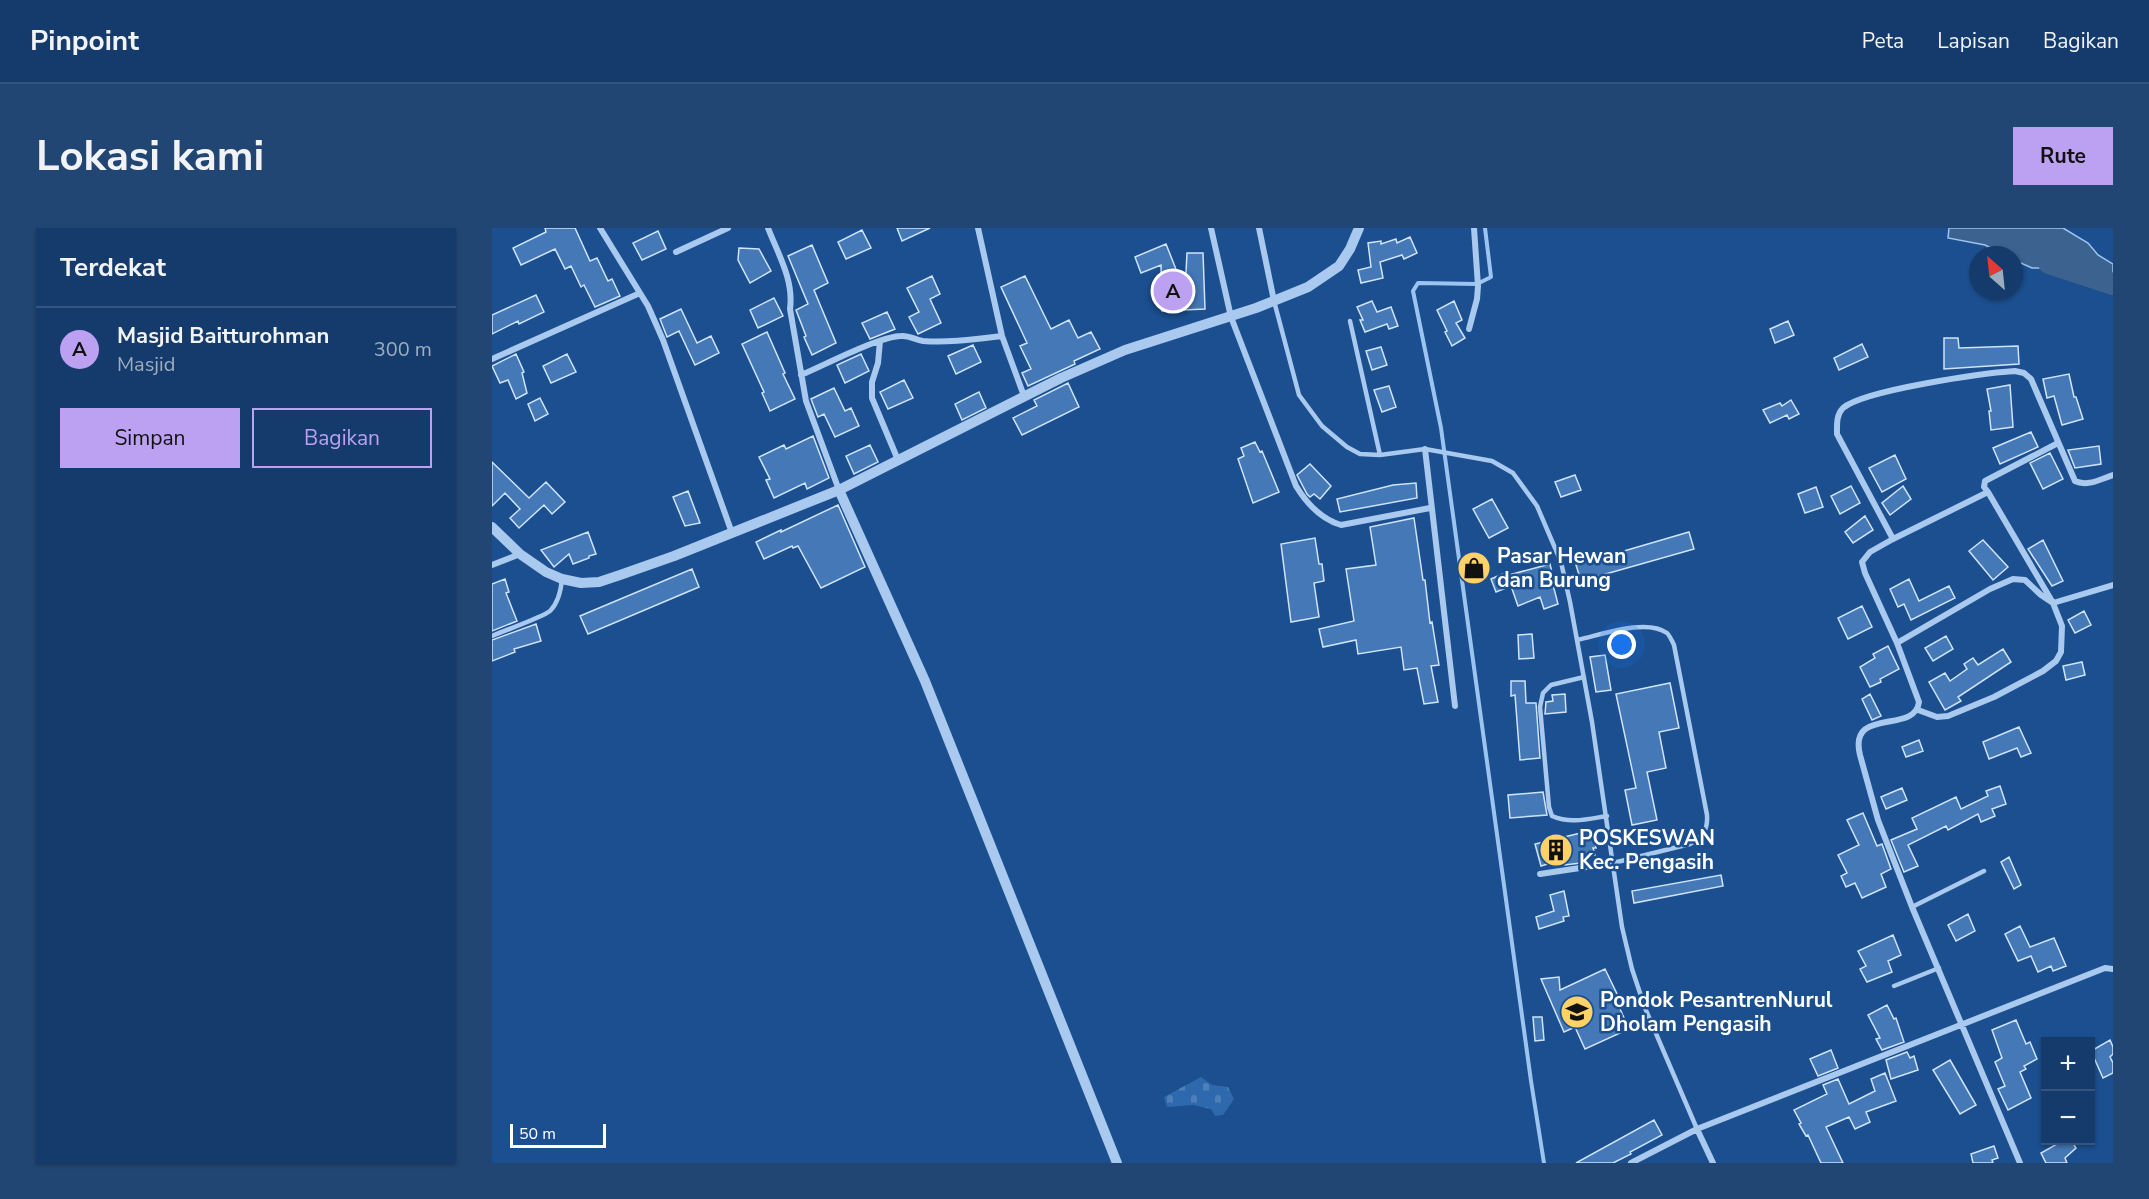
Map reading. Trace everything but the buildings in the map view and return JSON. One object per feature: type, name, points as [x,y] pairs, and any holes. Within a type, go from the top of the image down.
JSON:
[{"type":"street","points":[[600,228],[648,306],[675,372],[732,533]]},
{"type":"street","points":[[676,252],[728,228]]},
{"type":"street","points":[[768,228],[790,283],[792,295],[790,309],[806,401],[839,490],[925,681],[1117,1163]]},
{"type":"street","points":[[978,228],[1002,336],[1024,396]]},
{"type":"street","points":[[1210,228],[1231,317],[1296,486],[1306,502],[1330,522],[1341,525],[1430,508]]},
{"type":"street","points":[[1259,228],[1274,301]]},
{"type":"street","points":[[492,527],[520,554],[546,572],[562,579],[581,583],[599,582],[732,533],[839,490],[1024,396],[1125,350],[1231,317],[1308,287],[1339,266],[1350,249],[1359,228]]},
{"type":"street","points":[[1469,328],[1478,286],[1474,228]]},
{"type":"street","points":[[492,359],[640,294]]},
{"type":"street","points":[[801,375],[880,341],[898,336],[910,336],[920,341],[971,340],[1002,336]]},
{"type":"street","points":[[880,341],[878,363],[872,382],[872,398],[898,460]]},
{"type":"street","points":[[1893,539],[1837,434],[1836,422],[1842,409],[1863,398],[1959,378],[2015,371],[2024,373],[2031,379],[2075,481],[2081,484],[2092,483],[2113,475]]},
{"type":"street","points":[[1918,710],[1937,717],[1948,716],[2024,682],[2050,667],[2061,652],[2062,626],[2053,603],[1983,484],[2058,443]]},
{"type":"street","points":[[1425,449],[1430,508],[1455,706]]},
{"type":"street","points":[[1988,492],[1893,539],[1870,552],[1862,562],[1864,573],[1897,643],[1919,702],[1918,710],[1912,715],[1868,727],[1859,737],[1858,746],[1878,820],[1912,907],[2020,1163]]},
{"type":"street","points":[[492,565],[520,554]]},
{"type":"street","points":[[1897,643],[1990,589],[2013,579],[2025,580],[2053,603]]},
{"type":"street","points":[[2053,603],[2113,585]]},
{"type":"street","points":[[1540,874],[1613,863]]},
{"type":"street","points":[[1632,1163],[1697,1129],[2105,968],[2113,969]]},
{"type":"street","points":[[1697,1129],[1713,1163]]},
{"type":"lane","points":[[1274,301],[1299,396],[1322,426],[1347,447],[1360,453],[1380,455],[1425,449],[1492,461],[1513,473],[1537,506],[1562,562],[1607,816],[1622,927],[1632,969],[1645,1008],[1697,1129]]},
{"type":"lane","points":[[1350,321],[1380,455]]},
{"type":"lane","points":[[492,636],[551,610],[560,593],[562,579]]},
{"type":"lane","points":[[1577,640],[1644,626],[1658,629],[1669,635],[1674,645],[1707,815],[1705,833],[1690,844],[1613,863]]},
{"type":"lane","points":[[1584,677],[1551,685],[1543,693],[1540,707],[1549,807],[1552,816],[1570,821],[1607,816]]},
{"type":"lane","points":[[1912,907],[1984,871]]},
{"type":"lane","points":[[1894,986],[1939,968]]},
{"type":"green space","points":[[1201,1077],[1212,1085],[1228,1087],[1234,1099],[1223,1115],[1215,1116],[1211,1109],[1193,1105],[1167,1107],[1164,1097]]},
{"type":"shaded area","points":[[1949,228],[2063,228],[2088,243],[2098,255],[2113,264],[2113,278],[2086,271],[2061,274],[2041,268],[2032,268],[2023,264],[2023,246],[1987,246],[1948,238]]},
{"type":"waterway","points":[[1485,228],[1491,277],[1477,284],[1418,283],[1413,291],[1441,428],[1544,1163]]},
{"type":"waterway","points":[[2049,263],[2113,284]]},
{"type":"place","name":"Masjid Baitturohman","points":[[1173,291]]},
{"type":"place","name":"Pasar Hewan dan Burung","points":[[1474,568]]},
{"type":"place","name":"POSKESWAN Kec. Pengasih","points":[[1556,850]]},
{"type":"place","name":"Pondok PesantrenNurul Dholam Pengasih","points":[[1577,1012]]}]
